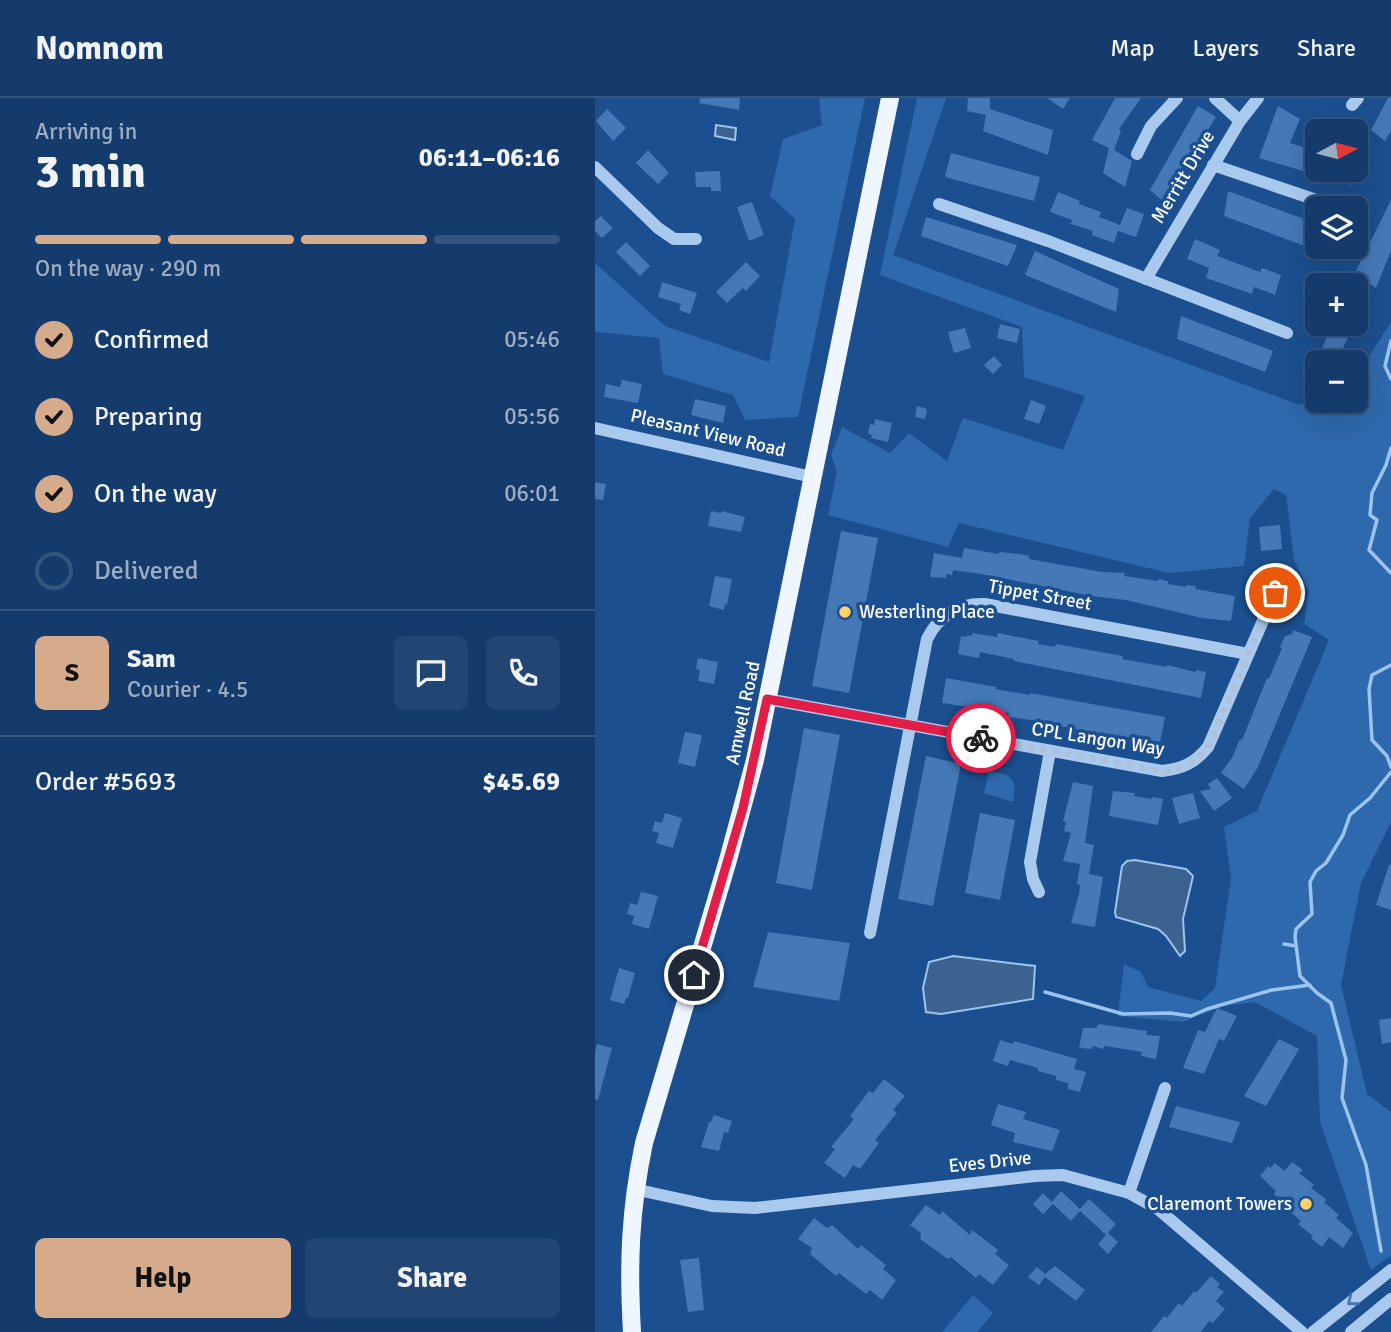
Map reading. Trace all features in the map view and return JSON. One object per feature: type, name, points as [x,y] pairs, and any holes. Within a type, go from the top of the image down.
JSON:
[{"type":"main road","name":"Amwell Road","points":[[632,1332],[628,1266],[634,1189],[644,1143],[743,808],[890,98]]},
{"type":"street","points":[[1137,154],[1151,126],[1177,98]]},
{"type":"street","points":[[1215,98],[1240,121]]},
{"type":"street","name":"Merritt Drive","points":[[1146,279],[1240,121],[1258,98]]},
{"type":"street","points":[[1213,165],[1305,196]]},
{"type":"street","points":[[595,167],[658,228],[674,239],[696,239]]},
{"type":"street","points":[[939,204],[1048,241],[1287,333]]},
{"type":"street","name":"Pleasant View Road","points":[[595,428],[812,477]]},
{"type":"street","name":"CPL Langon Way","points":[[767,699],[1162,771],[1179,769],[1191,764],[1208,747],[1275,593]]},
{"type":"street","name":"Tippet Street","points":[[870,933],[927,639],[932,629],[948,612],[972,604],[1049,615],[1248,654]]},
{"type":"street","points":[[1039,892],[1033,880],[1030,862],[1050,751]]},
{"type":"street","points":[[1129,1192],[1165,1088]]},
{"type":"street","name":"Eves Drive","points":[[634,1189],[712,1206],[755,1208],[1063,1175],[1129,1192],[1158,1209],[1302,1332]]},
{"type":"street","points":[[1313,1332],[1391,1270]]},
{"type":"street","points":[[1351,1332],[1391,1299]]},
{"type":"shaded area","points":[[819,98],[865,98],[798,417],[745,420],[733,395],[663,374],[659,338],[595,332],[595,263],[665,326],[769,362],[795,219],[770,196],[783,139],[822,125]]},
{"type":"shaded area","points":[[917,98],[946,98],[893,255],[1297,404],[1305,404],[1305,413],[1368,413],[1368,358],[1391,322],[1391,822],[1361,883],[1341,985],[1367,1094],[1391,1112],[1391,1255],[1371,1270],[1320,1122],[1317,1036],[1255,1002],[1224,1006],[1182,1022],[1118,1016],[1124,964],[1141,972],[1148,987],[1201,1001],[1215,988],[1231,878],[1224,827],[1257,811],[1329,640],[1304,624],[1309,591],[1294,560],[1286,495],[1274,489],[1250,518],[1244,566],[1169,573],[959,523],[948,547],[828,515],[837,472],[831,455],[842,427],[890,453],[909,433],[947,461],[963,418],[1063,450],[1085,396],[1024,377],[1022,327],[880,275]]},
{"type":"shaded area","points":[[716,125],[736,128],[735,140],[715,136]]},
{"type":"shaded area","points":[[989,771],[1011,779],[1014,787],[1013,802],[984,793]]},
{"type":"shaded area","points":[[1127,861],[1186,869],[1193,876],[1183,919],[1185,951],[1180,956],[1158,929],[1116,917],[1122,866]]},
{"type":"shaded area","points":[[953,956],[1035,966],[1033,999],[941,1014],[926,1012],[923,988],[929,962]]},
{"type":"shaded area","points":[[973,1295],[993,1313],[977,1332],[942,1332]]},
{"type":"building","points":[[700,98],[740,98],[739,110],[699,103]]},
{"type":"building","points":[[968,98],[990,98],[990,109],[1053,130],[1048,155],[983,131],[986,115],[967,111]]},
{"type":"building","points":[[1047,98],[1070,98],[1063,109]]},
{"type":"building","points":[[1115,98],[1141,98],[1119,129],[1121,131],[1114,150],[1132,161],[1125,187],[1103,173],[1109,148],[1092,140]]},
{"type":"building","points":[[1388,98],[1391,98],[1391,131],[1385,141],[1371,130]]},
{"type":"building","points":[[1198,106],[1216,117],[1163,201],[1150,190]]},
{"type":"building","points":[[1278,106],[1300,119],[1290,143],[1305,148],[1305,172],[1259,158]]},
{"type":"building","points":[[607,109],[626,128],[613,141],[596,121]]},
{"type":"building","points":[[648,150],[669,173],[658,184],[636,163]]},
{"type":"building","points":[[951,153],[1040,177],[1034,201],[945,177]]},
{"type":"building","points":[[720,171],[721,191],[711,191],[711,187],[696,187],[695,172]]},
{"type":"building","points":[[1228,191],[1305,219],[1305,246],[1224,216]]},
{"type":"building","points":[[1058,192],[1101,212],[1099,217],[1120,225],[1127,208],[1144,214],[1136,237],[1118,231],[1114,243],[1092,235],[1093,231],[1071,224],[1072,220],[1050,212]]},
{"type":"building","points":[[1391,200],[1391,251],[1376,288],[1368,282],[1368,273],[1355,273],[1362,259],[1368,259],[1368,247]]},
{"type":"building","points":[[752,202],[764,235],[749,241],[737,207]]},
{"type":"building","points":[[601,216],[613,228],[602,238],[595,231],[595,221]]},
{"type":"building","points":[[926,217],[1017,245],[1008,266],[921,236]]},
{"type":"building","points":[[1195,239],[1220,250],[1217,256],[1260,272],[1262,268],[1281,275],[1275,295],[1254,287],[1252,294],[1206,278],[1209,268],[1187,259]]},
{"type":"building","points":[[626,242],[650,266],[640,276],[616,252]]},
{"type":"building","points":[[1035,251],[1119,289],[1116,312],[1025,275]]},
{"type":"building","points":[[746,262],[760,276],[746,291],[743,288],[727,303],[716,292]]},
{"type":"building","points":[[662,282],[697,293],[690,314],[679,310],[681,304],[658,297]]},
{"type":"building","points":[[1181,316],[1273,351],[1265,372],[1177,339]]},
{"type":"building","points":[[1000,324],[1020,329],[1017,343],[997,338]]},
{"type":"building","points":[[965,328],[971,348],[954,353],[948,332]]},
{"type":"building","points":[[1328,336],[1349,336],[1342,350],[1321,350]]},
{"type":"building","points":[[994,356],[1002,365],[993,374],[984,365]]},
{"type":"building","points":[[622,380],[642,384],[638,403],[604,397],[606,384],[620,387]]},
{"type":"building","points":[[695,399],[726,406],[723,423],[691,415]]},
{"type":"building","points":[[1031,400],[1046,406],[1039,424],[1024,419]]},
{"type":"building","points":[[917,406],[927,409],[925,419],[915,417]]},
{"type":"building","points":[[875,419],[892,423],[888,442],[871,438],[872,435],[868,434],[870,424],[874,425]]},
{"type":"building","points":[[595,482],[606,484],[603,500],[595,499]]},
{"type":"building","points":[[711,511],[745,517],[741,532],[708,526]]},
{"type":"building","points":[[1280,525],[1282,549],[1261,551],[1259,527]]},
{"type":"building","name":"Westerling Place","points":[[841,531],[878,538],[849,693],[812,686]]},
{"type":"building","points":[[964,548],[999,554],[1020,554],[1029,556],[1029,559],[1102,572],[1125,573],[1124,576],[1158,579],[1168,581],[1168,584],[1196,586],[1195,589],[1235,596],[1231,621],[1202,618],[1126,600],[981,574],[953,570],[952,575],[946,574],[946,578],[930,577],[934,553],[962,558]]},
{"type":"building","points":[[715,576],[732,579],[724,610],[709,606]]},
{"type":"building","points":[[1293,630],[1312,637],[1257,769],[1244,789],[1221,773],[1233,756],[1240,739],[1242,740],[1285,636],[1292,634]]},
{"type":"building","points":[[972,633],[997,637],[998,633],[1039,641],[1038,644],[1055,647],[1056,644],[1123,656],[1122,659],[1206,672],[1201,698],[980,652],[979,658],[958,654],[961,636],[972,636]]},
{"type":"building","points":[[698,658],[718,662],[714,684],[698,681]]},
{"type":"building","points":[[946,678],[996,687],[995,689],[1165,717],[1160,742],[1075,729],[1054,723],[1008,717],[1009,713],[942,703]]},
{"type":"building","points":[[804,728],[840,735],[812,890],[776,883]]},
{"type":"building","points":[[685,732],[702,735],[695,767],[678,763]]},
{"type":"building","points":[[926,756],[961,764],[933,906],[898,899]]},
{"type":"building","points":[[1217,778],[1232,798],[1214,811],[1200,791],[1211,789],[1208,784]]},
{"type":"building","points":[[1073,782],[1093,786],[1085,843],[1094,845],[1089,874],[1103,877],[1095,927],[1071,923],[1079,894],[1080,885],[1077,884],[1080,864],[1063,861],[1071,833],[1064,831],[1066,822],[1063,821]]},
{"type":"building","points":[[1113,791],[1163,799],[1158,825],[1109,816]]},
{"type":"building","points":[[1193,793],[1200,818],[1179,824],[1172,798]]},
{"type":"building","points":[[665,813],[682,818],[673,848],[656,843],[659,833],[652,831],[655,821],[662,823]]},
{"type":"building","points":[[980,813],[1015,820],[1000,900],[965,893]]},
{"type":"building","points":[[1391,865],[1391,910],[1376,905]]},
{"type":"building","points":[[641,892],[658,896],[649,929],[632,924],[634,916],[627,914],[630,903],[637,905]]},
{"type":"building","points":[[768,932],[850,943],[839,1001],[753,987]]},
{"type":"building","points":[[619,968],[635,973],[624,1004],[610,1000]]},
{"type":"building","points":[[1217,1008],[1237,1016],[1224,1041],[1219,1039],[1204,1074],[1183,1068],[1198,1030],[1205,1032]]},
{"type":"building","points":[[1391,1018],[1391,1042],[1382,1044],[1379,1020]]},
{"type":"building","points":[[1099,1024],[1147,1031],[1146,1035],[1160,1036],[1156,1059],[1141,1056],[1142,1052],[1105,1046],[1103,1049],[1093,1046],[1092,1049],[1079,1048],[1083,1028],[1096,1028]]},
{"type":"building","points":[[1279,1039],[1299,1049],[1266,1106],[1244,1096]]},
{"type":"building","points":[[1000,1040],[1013,1044],[1014,1041],[1077,1059],[1074,1069],[1086,1072],[1080,1092],[1068,1089],[1068,1083],[1038,1071],[1038,1068],[1010,1060],[1008,1066],[993,1061]]},
{"type":"building","points":[[597,1044],[612,1048],[598,1100],[595,1099]]},
{"type":"building","points":[[884,1079],[905,1096],[893,1110],[897,1113],[875,1140],[879,1143],[860,1169],[853,1165],[845,1178],[824,1163],[835,1149],[831,1147],[854,1119],[850,1116],[869,1091],[873,1093]]},
{"type":"building","points":[[998,1104],[1026,1112],[1023,1119],[1060,1130],[1052,1151],[1013,1142],[1015,1133],[991,1125]]},
{"type":"building","points":[[1176,1106],[1240,1122],[1232,1143],[1169,1127]]},
{"type":"building","points":[[714,1115],[732,1121],[728,1133],[724,1132],[719,1151],[701,1147]]},
{"type":"building","name":"Claremont Towers","points":[[1292,1162],[1303,1170],[1299,1173],[1314,1185],[1311,1188],[1327,1200],[1324,1202],[1339,1215],[1336,1218],[1353,1233],[1343,1248],[1329,1237],[1322,1247],[1311,1238],[1313,1236],[1298,1224],[1301,1221],[1286,1208],[1289,1206],[1274,1194],[1276,1191],[1260,1176],[1268,1166],[1270,1168],[1275,1163],[1284,1171]]},
{"type":"building","points":[[1061,1191],[1080,1209],[1089,1199],[1116,1224],[1108,1233],[1118,1242],[1108,1254],[1098,1244],[1106,1235],[1080,1211],[1071,1221],[1053,1204],[1043,1214],[1033,1204],[1043,1193],[1052,1202]]},
{"type":"building","points":[[926,1205],[940,1215],[942,1211],[970,1235],[972,1230],[998,1250],[995,1254],[1009,1265],[993,1285],[979,1274],[976,1278],[951,1257],[948,1259],[920,1239],[921,1233],[910,1225]]},
{"type":"building","points":[[814,1218],[827,1228],[832,1225],[858,1249],[861,1245],[886,1265],[883,1269],[896,1280],[882,1300],[870,1290],[866,1294],[839,1273],[836,1276],[810,1254],[812,1248],[798,1239]]},
{"type":"building","points":[[699,1258],[704,1310],[688,1312],[680,1260]]},
{"type":"building","points":[[1055,1266],[1085,1290],[1076,1301],[1045,1277],[1039,1285],[1028,1277],[1037,1267],[1045,1274]]},
{"type":"building","points":[[1211,1276],[1220,1284],[1217,1287],[1224,1292],[1216,1301],[1225,1309],[1213,1323],[1209,1321],[1201,1332],[1151,1332],[1164,1316],[1167,1318],[1179,1303],[1182,1306]]},
{"type":"waterway","points":[[1391,341],[1385,366],[1391,379]]},
{"type":"waterway","points":[[1391,448],[1372,493],[1370,515],[1377,520],[1369,550],[1391,573]]},
{"type":"waterway","points":[[1391,665],[1372,675],[1369,689],[1372,740],[1387,756],[1391,767]]},
{"type":"waterway","points":[[1381,1251],[1366,1165],[1342,1098],[1346,1060],[1331,1003],[1300,976],[1295,937],[1296,929],[1312,914],[1310,882],[1316,871],[1326,863],[1343,835],[1350,815],[1370,798],[1391,772]]},
{"type":"waterway","points":[[1284,944],[1296,946]]},
{"type":"waterway","points":[[1045,992],[1123,1014],[1170,1013],[1191,1016],[1272,990],[1310,985]]},
{"type":"way so far","points":[[981,738],[1162,771],[1191,764],[1208,747],[1275,593]]},
{"type":"place","name":"Westerling Place","points":[[845,612]]},
{"type":"place","name":"Claremont Towers","points":[[1306,1204]]},
{"type":"route","points":[[694,975],[743,808],[767,699],[981,738]]}]
